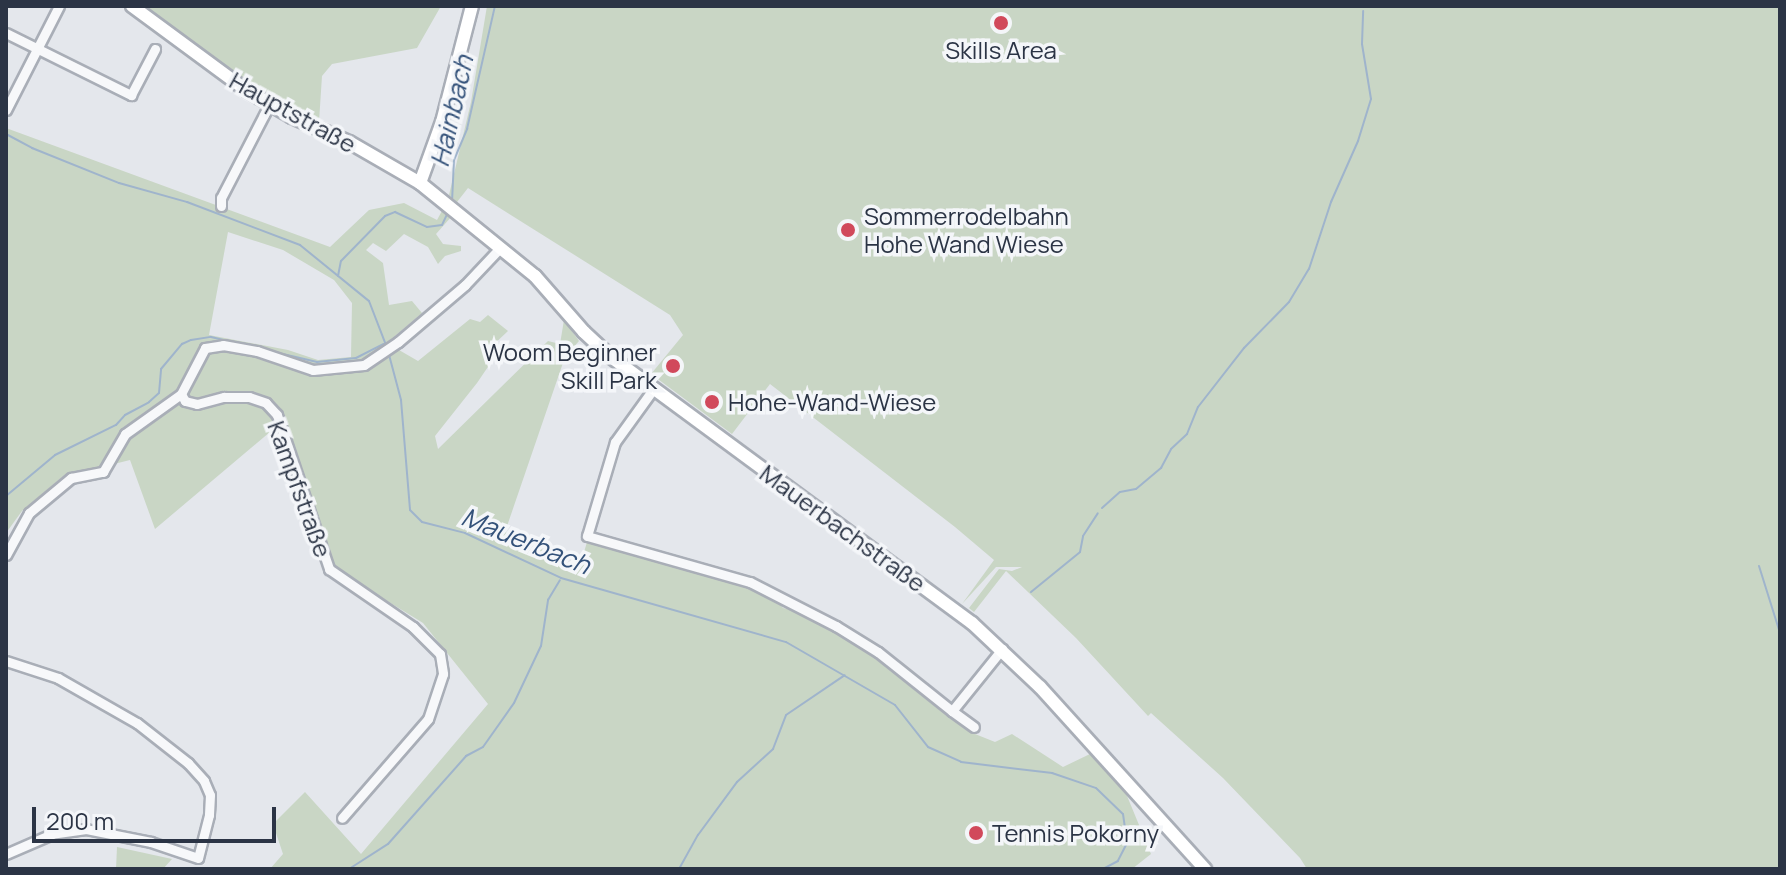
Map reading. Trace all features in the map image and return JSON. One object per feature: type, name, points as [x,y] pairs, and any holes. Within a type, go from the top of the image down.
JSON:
[{"type":"main road","name":"Hauptstraße","points":[[132,6],[269,105],[349,142],[420,183]]},
{"type":"main road","points":[[420,183],[442,122],[472,6]]},
{"type":"main road","name":"Mauerbachstraße","points":[[420,183],[544,284],[596,344],[972,623],[1002,649],[1128,781],[1205,869]]},
{"type":"street","points":[[6,110],[59,6]]},
{"type":"street","points":[[6,33],[131,95],[155,49]]},
{"type":"street","points":[[221,206],[221,198],[269,105]]},
{"type":"street","points":[[6,555],[29,513],[71,478],[103,472],[125,434],[181,394],[205,348],[223,345],[257,351],[313,370],[348,368],[379,357],[465,285],[499,249]]},
{"type":"street","points":[[654,388],[615,442],[587,536],[750,582],[847,632],[974,727]]},
{"type":"street","name":"Kampfstraße","points":[[181,394],[185,401],[197,404],[224,397],[249,397],[266,403],[277,415],[329,569],[413,627],[440,654],[443,674],[428,719],[342,818]]},
{"type":"street","points":[[952,711],[1002,649]]},
{"type":"street","points":[[6,661],[25,665],[85,692],[148,731],[188,763],[204,781],[210,795],[209,815],[196,869]]},
{"type":"street","points":[[6,854],[52,834],[86,829],[151,842],[198,858]]},
{"type":"green space","points":[[140,6],[441,6],[417,48],[332,64],[322,76],[319,122],[237,78]]},
{"type":"green space","points":[[487,6],[1780,6],[1780,869],[1307,869],[1223,778],[1151,713],[1148,716],[1076,638],[1006,571],[974,612],[969,608],[999,569],[1012,571],[1022,567],[996,567],[962,604],[994,560],[955,527],[770,384],[732,434],[651,374],[683,335],[670,315],[468,188],[457,202],[449,195],[471,102]]},
{"type":"green space","points":[[6,128],[330,247],[369,210],[404,203],[437,220],[443,209],[452,216],[436,234],[443,244],[461,246],[461,251],[445,256],[438,264],[428,247],[404,234],[386,251],[373,243],[366,250],[383,263],[389,305],[412,301],[422,313],[382,347],[386,357],[399,350],[418,361],[470,319],[480,322],[488,315],[508,331],[490,348],[496,355],[435,436],[438,449],[548,341],[560,344],[564,320],[579,341],[565,357],[505,532],[580,566],[587,542],[595,542],[748,584],[775,598],[783,608],[800,612],[843,634],[975,734],[995,742],[1012,734],[1063,767],[1090,754],[1069,731],[1071,728],[1112,773],[1110,775],[1123,789],[1127,787],[1170,836],[1168,839],[1125,791],[1151,854],[1132,869],[270,869],[283,854],[273,824],[305,792],[361,854],[488,704],[423,623],[332,567],[283,421],[155,529],[130,460],[62,477],[22,511],[6,533]],"holes":[[[228,232],[283,250],[334,280],[352,303],[351,357],[318,360],[288,350],[209,335]]]},
{"type":"green space","points":[[117,847],[172,859],[163,869],[116,869]]},
{"type":"waterway","name":"Hainbach","points":[[452,202],[454,160],[467,129],[495,6]]},
{"type":"waterway","points":[[1102,508],[1120,492],[1136,489],[1161,468],[1171,449],[1187,434],[1198,407],[1244,348],[1289,302],[1309,269],[1371,99],[1362,44],[1363,11]]},
{"type":"waterway","name":"Mauerbach","points":[[6,134],[32,148],[119,183],[187,202],[300,245],[369,301],[386,345]]},
{"type":"waterway","name":"Hainbach","points":[[338,276],[341,261],[385,216],[395,212],[427,227],[442,225],[448,212]]},
{"type":"waterway","points":[[6,496],[55,455],[116,425],[125,415],[149,402],[159,393],[161,369],[182,344],[191,340],[211,337],[317,362],[356,358],[384,344]]},
{"type":"waterway","name":"Mauerbach","points":[[388,351],[401,400],[410,510],[422,522],[465,533],[561,578],[786,642],[895,705],[928,747],[961,762],[1052,773],[1096,788],[1123,814],[1127,843],[1118,861],[1103,869]]},
{"type":"waterway","points":[[1031,592],[1080,552],[1083,536],[1098,513]]},
{"type":"waterway","points":[[1759,566],[1780,633]]},
{"type":"waterway","points":[[349,869],[388,844],[466,756],[483,747],[514,703],[541,646],[548,600],[560,580]]},
{"type":"waterway","points":[[999,638],[1024,663]]},
{"type":"waterway","points":[[679,869],[698,835],[737,782],[773,749],[786,715],[845,675]]},
{"type":"place","name":"Skills Area","points":[[1001,23]]},
{"type":"place","name":"Sommerrodelbahn Hohe Wand Wiese","points":[[848,230]]},
{"type":"place","name":"Woom Beginner Skill Park","points":[[673,366]]},
{"type":"place","name":"Hohe-Wand-Wiese","points":[[712,402]]},
{"type":"place","name":"Tennis Pokorny","points":[[976,833]]}]
